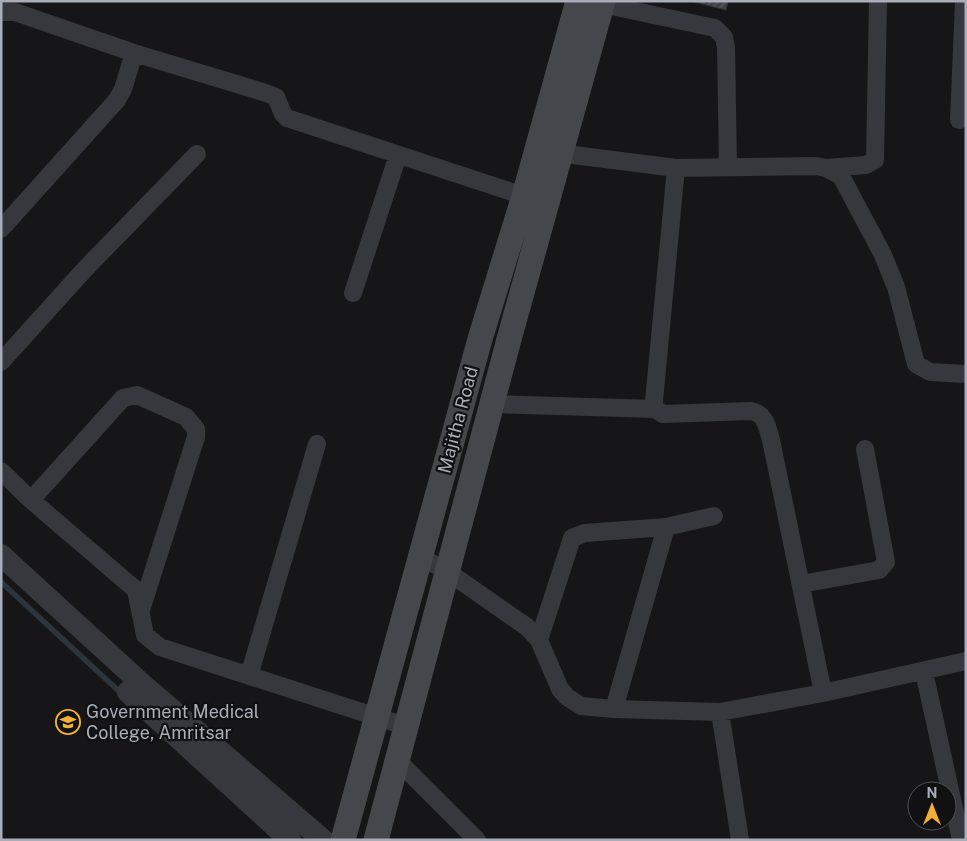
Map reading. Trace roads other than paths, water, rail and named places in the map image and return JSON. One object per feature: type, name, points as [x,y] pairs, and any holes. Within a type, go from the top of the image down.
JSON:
[{"type":"main road","name":"Majitha Road","points":[[376,840],[508,343],[578,1]]},
{"type":"main road","name":"Majitha Road","points":[[343,840],[482,334],[524,196],[548,152],[602,3]]},
{"type":"main road","points":[[482,334],[508,343]]},
{"type":"street","points":[[548,152],[676,168],[826,168],[866,166],[875,160],[878,1]]},
{"type":"street","points":[[959,120],[964,1]]},
{"type":"street","points":[[602,3],[715,28],[720,32],[726,46],[728,167]]},
{"type":"street","points":[[1,12],[16,12],[134,53],[266,92],[276,97],[283,114],[287,118],[524,196]]},
{"type":"street","points":[[1,229],[117,100],[123,90],[134,53]]},
{"type":"street","points":[[1,362],[85,269],[197,154]]},
{"type":"street","points":[[353,293],[398,155]]},
{"type":"street","points":[[655,409],[654,401],[676,168]]},
{"type":"street","points":[[826,168],[841,176],[848,185],[884,255],[896,287],[916,364],[930,372],[966,374]]},
{"type":"street","points":[[31,500],[123,398],[137,395],[190,420],[196,429],[196,436],[141,610]]},
{"type":"street","points":[[492,404],[655,409],[663,414],[751,411],[757,412],[764,418],[771,440],[823,693]]},
{"type":"street","points":[[249,676],[316,444]]},
{"type":"street","points":[[801,584],[878,570],[886,562],[865,449]]},
{"type":"street","points":[[1,471],[31,500],[132,586],[138,595],[145,635],[160,647],[405,726]]},
{"type":"street","points":[[539,640],[572,538],[585,533],[666,527],[714,516]]},
{"type":"street","points":[[614,709],[666,527]]},
{"type":"street","points":[[1,555],[142,684],[323,840]]},
{"type":"street","points":[[421,557],[448,572],[518,619],[539,640],[560,689],[567,697],[581,706],[614,709],[720,712],[823,693],[924,672],[966,661]]},
{"type":"street","points":[[1,573],[290,840]]},
{"type":"street","points":[[924,672],[961,840]]},
{"type":"street","points":[[720,712],[740,840]]},
{"type":"street","points":[[397,760],[477,840]]},
{"type":"waterway","points":[[1,582],[122,694]]},
{"type":"place","name":"Government Medical College, Amritsar","points":[[68,722]]}]
